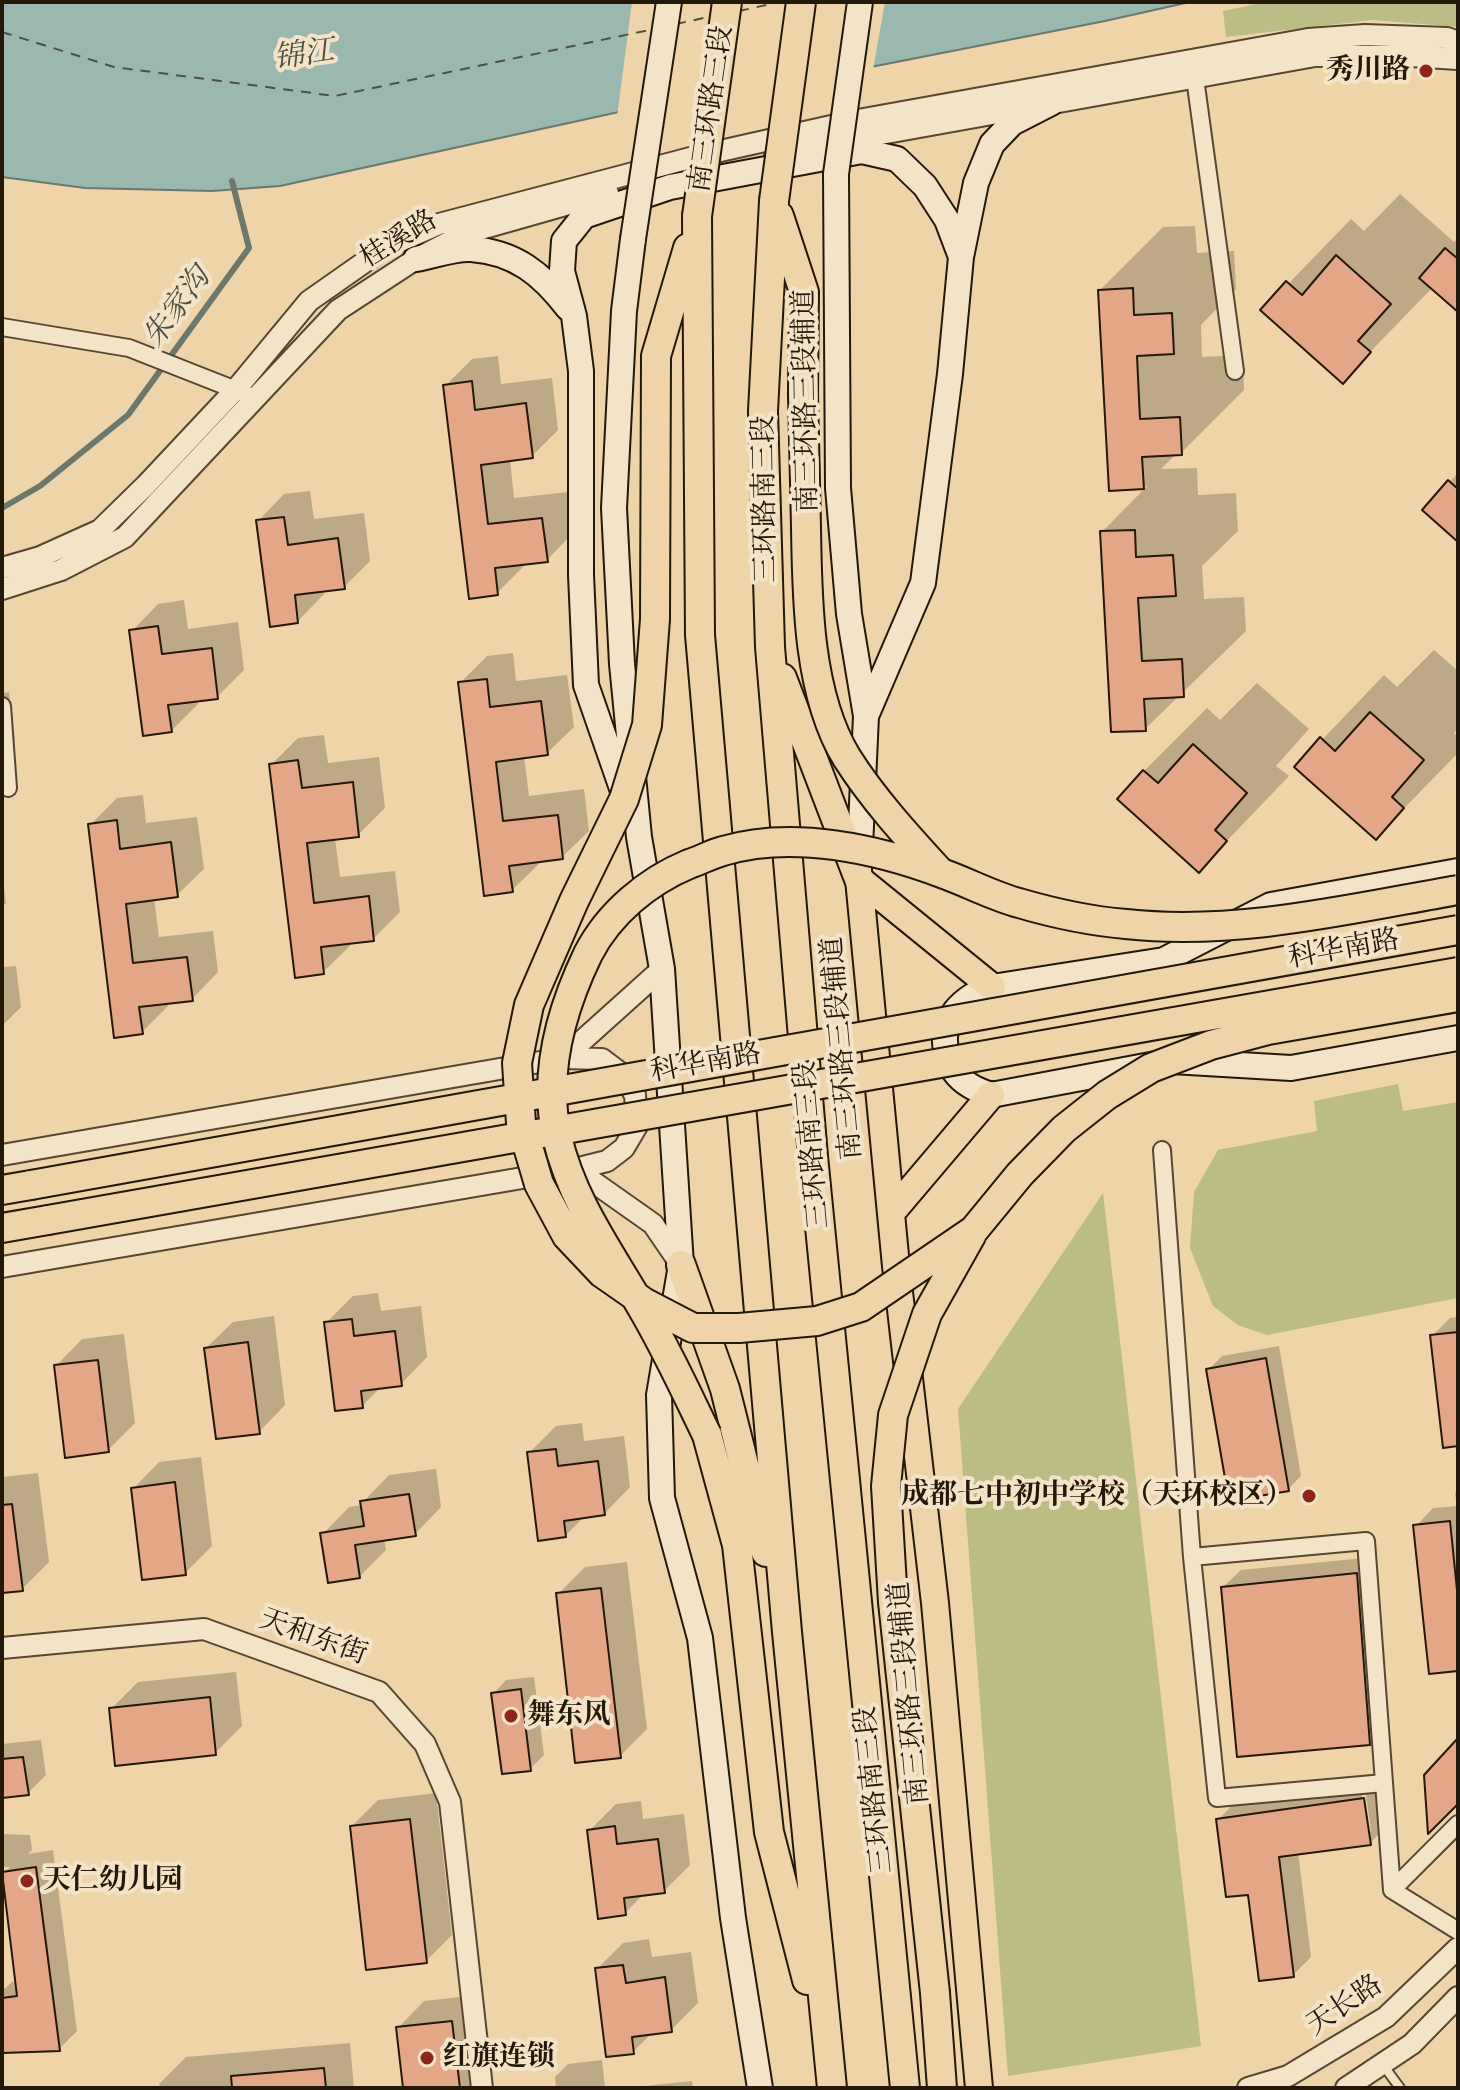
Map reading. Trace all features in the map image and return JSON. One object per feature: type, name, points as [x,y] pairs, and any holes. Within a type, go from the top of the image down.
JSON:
[{"type":"highway","name":"南三环路三段","points":[[697,216],[727,2]]},
{"type":"highway","points":[[801,2],[774,201],[804,292],[808,619],[816,668],[830,722],[847,757],[906,835],[939,872]]},
{"type":"highway","name":"三环路南三段","points":[[774,201],[763,411],[770,647],[813,1156],[905,2088]]},
{"type":"highway","points":[[697,216],[656,356],[655,619],[647,725],[624,799],[574,901],[529,1005],[517,1063],[521,1123],[539,1184],[567,1236],[602,1273],[645,1303],[693,1328],[739,1328],[817,1321],[861,1307],[974,1230]]},
{"type":"highway","points":[[697,216],[700,635],[787,1632],[830,2076]]},
{"type":"highway","points":[[770,647],[859,879]]},
{"type":"highway","points":[[830,2076],[769,1832],[737,1545],[707,1435],[641,1305],[603,1246],[576,1193],[557,1136],[553,1088],[557,1041],[572,987],[593,945],[624,906],[665,874],[724,851],[774,842],[844,845],[939,872],[1017,903],[1099,921],[1169,926],[1278,921],[1458,890]]},
{"type":"highway","name":"科华南路","points":[[2,1190],[1458,930]]},
{"type":"highway","name":"科华南路","points":[[2,1228],[1458,972]]},
{"type":"highway","points":[[942,2088],[935,1993],[893,1602],[886,1486],[893,1415],[927,1314],[974,1230],[1020,1174],[1064,1129],[1107,1095],[1151,1068],[1211,1045],[1268,1030],[1458,997]]},
{"type":"highway","points":[[681,1265],[725,1389],[787,1632]]},
{"type":"main road","points":[[669,2],[624,311],[614,508],[622,664],[639,837],[662,969],[681,1265],[659,1395],[662,1498],[700,1638],[733,1918],[760,2088]]},
{"type":"main road","name":"南三环路三段辅道","points":[[860,2],[836,174],[838,488],[849,614],[866,716],[859,879],[891,1213],[935,1603],[979,2088]]},
{"type":"main road","points":[[866,716],[923,583],[950,374],[961,257],[976,183],[992,144],[1012,123],[1051,103]]},
{"type":"main road","points":[[639,837],[586,685],[581,575],[581,371],[574,316],[562,271],[564,241],[584,216],[670,187],[862,151],[897,159],[925,186],[947,220],[961,257]]},
{"type":"main road","points":[[416,259],[469,249],[512,257],[552,287],[574,316]]},
{"type":"main road","points":[[1458,871],[1271,905],[1164,960],[992,987],[974,993],[958,1006],[947,1024],[945,1047],[953,1070],[970,1087],[991,1095],[1172,1061],[1291,1068],[1458,1038]]},
{"type":"main road","points":[[859,879],[992,987]]},
{"type":"main road","points":[[891,1213],[991,1095]]},
{"type":"street","name":"桂溪路","points":[[2,589],[61,570],[125,537],[246,394],[309,301],[386,247],[439,224],[698,156],[858,120],[1308,39],[1365,35],[1447,38],[1458,42]]},
{"type":"street","points":[[1051,103],[1315,56],[1458,59]]},
{"type":"street","points":[[1195,78],[1235,371]]},
{"type":"street","name":"桂溪路","points":[[2,568],[40,557],[100,530],[338,310],[416,259],[467,233],[736,160],[1051,103]]},
{"type":"street","points":[[2,327],[129,348],[246,394]]},
{"type":"street","points":[[2,706],[8,788]]},
{"type":"street","points":[[563,1058],[662,969]]},
{"type":"street","points":[[2,1155],[563,1058],[602,1059],[623,1075],[635,1095],[637,1126],[624,1148],[607,1161],[2,1267]]},
{"type":"street","points":[[1162,1150],[1192,1557],[1217,1798],[1384,1783]]},
{"type":"street","points":[[575,1169],[653,1224],[681,1265]]},
{"type":"street","points":[[1192,1557],[1366,1541],[1392,1890]]},
{"type":"street","name":"天和东街","points":[[2,1648],[204,1629],[379,1692],[425,1744],[450,1802],[482,2088]]},
{"type":"street","points":[[1392,1890],[1458,1824]]},
{"type":"street","points":[[1392,1890],[1458,1931]]},
{"type":"street","name":"天长路","points":[[1248,2088],[1288,2076],[1386,2017],[1458,1948]]},
{"type":"street","points":[[1346,2088],[1412,2044],[1458,1997]]},
{"type":"lane","points":[[1382,2064],[1400,2088]]},
{"type":"green space","points":[[1265,2],[1458,2],[1458,27],[1373,20],[1226,37],[1223,11]]},
{"type":"green space","points":[[1398,1084],[1403,1111],[1458,1102],[1458,1298],[1267,1335],[1238,1325],[1213,1306],[1190,1248],[1194,1192],[1218,1150],[1317,1131],[1314,1101]]},
{"type":"green space","points":[[1103,1193],[1201,2046],[1008,2076],[958,1409]]},
{"type":"water","name":"锦江","points":[[2,2],[1190,2],[881,65],[619,112],[280,186],[212,191],[85,188],[2,177]]},
{"type":"pier","points":[[632,2],[885,2],[873,70],[617,117]]},
{"type":"building","points":[[1445,248],[1458,259],[1458,312],[1419,278]]},
{"type":"building","points":[[1336,255],[1391,304],[1358,341],[1371,352],[1343,384],[1260,310],[1286,281],[1302,295]]},
{"type":"building","points":[[1133,288],[1134,315],[1172,313],[1174,354],[1137,356],[1140,419],[1180,417],[1182,455],[1142,457],[1144,489],[1109,491],[1098,290]]},
{"type":"building","points":[[472,381],[475,410],[526,403],[533,458],[481,465],[488,524],[542,518],[548,562],[495,568],[498,595],[469,599],[443,385]]},
{"type":"building","points":[[1448,480],[1458,489],[1458,542],[1422,510]]},
{"type":"building","points":[[284,517],[288,545],[338,538],[345,589],[295,595],[298,623],[270,627],[256,520]]},
{"type":"building","points":[[1135,530],[1136,557],[1173,555],[1176,596],[1138,598],[1142,661],[1182,659],[1184,697],[1144,699],[1146,731],[1111,732],[1100,531]]},
{"type":"building","points":[[158,626],[162,654],[212,648],[218,699],[168,705],[172,732],[143,736],[129,630]]},
{"type":"building","points":[[487,679],[490,707],[541,701],[548,755],[496,762],[503,821],[558,815],[563,859],[509,866],[513,892],[484,896],[458,682]]},
{"type":"building","points":[[1370,712],[1424,760],[1392,797],[1404,808],[1376,840],[1294,767],[1320,737],[1335,751]]},
{"type":"building","points":[[1193,744],[1247,793],[1215,830],[1227,841],[1199,873],[1117,799],[1143,770],[1158,783]]},
{"type":"building","points":[[298,760],[302,788],[353,782],[359,837],[307,843],[314,903],[369,896],[374,941],[321,947],[324,974],[295,978],[269,764]]},
{"type":"building","points":[[117,820],[120,849],[171,842],[178,897],[126,904],[133,963],[187,957],[193,1001],[139,1007],[143,1034],[114,1038],[88,824]]},
{"type":"building","points":[[352,1319],[354,1336],[395,1331],[402,1386],[361,1391],[363,1408],[335,1411],[324,1322]]},
{"type":"building","points":[[1458,1332],[1458,1446],[1443,1448],[1430,1335]]},
{"type":"building","points":[[248,1342],[260,1434],[216,1439],[204,1348]]},
{"type":"building","points":[[1266,1358],[1289,1491],[1229,1501],[1206,1369]]},
{"type":"building","points":[[98,1360],[109,1452],[65,1458],[54,1365]]},
{"type":"building","points":[[556,1449],[558,1466],[598,1461],[605,1515],[564,1521],[566,1537],[538,1541],[527,1452]]},
{"type":"building","points":[[175,1482],[186,1575],[142,1580],[131,1488]]},
{"type":"building","points":[[409,1494],[416,1536],[355,1545],[360,1578],[328,1583],[320,1533],[364,1526],[360,1501]]},
{"type":"building","points":[[12,1504],[23,1591],[2,1593],[2,1505]]},
{"type":"building","points":[[1450,1521],[1458,1600],[1458,1671],[1429,1674],[1413,1525]]},
{"type":"building","points":[[1357,1573],[1370,1745],[1237,1757],[1221,1587]]},
{"type":"building","points":[[601,1588],[621,1758],[575,1763],[556,1593]]},
{"type":"building","points":[[521,1689],[531,1771],[502,1774],[491,1693]]},
{"type":"building","points":[[210,1697],[216,1755],[115,1766],[109,1708]]},
{"type":"building","points":[[1458,1738],[1458,1804],[1428,1834],[1424,1775]]},
{"type":"building","points":[[23,1757],[29,1795],[2,1798],[2,1759]]},
{"type":"building","points":[[1364,1798],[1371,1845],[1279,1857],[1294,1977],[1259,1981],[1248,1895],[1226,1897],[1216,1819]]},
{"type":"building","points":[[410,1819],[427,1963],[366,1970],[350,1826]]},
{"type":"building","points":[[615,1826],[617,1844],[658,1839],[665,1893],[624,1898],[626,1915],[598,1919],[587,1830]]},
{"type":"building","points":[[36,1867],[60,2051],[2,2053],[2,1998],[17,1996],[2,1872]]},
{"type":"building","points":[[623,1965],[626,1983],[665,1977],[672,2032],[632,2037],[634,2054],[606,2057],[595,1968]]},
{"type":"building","points":[[452,2021],[460,2088],[403,2088],[396,2027]]},
{"type":"building","points":[[324,2068],[326,2088],[232,2088],[231,2076]]},
{"type":"waterway","name":"朱家沟","points":[[2,508],[40,486],[128,415],[249,248],[232,181]]},
{"type":"ferry route","points":[[739,11],[780,2]]},
{"type":"ferry route","points":[[676,24],[713,16]]},
{"type":"ferry route","points":[[2,32],[114,67],[335,96],[654,29]]},
{"type":"place","name":"秀川路","points":[[1426,71]]},
{"type":"place","name":"成都七中初中学校（天环校区）","points":[[1309,1496]]},
{"type":"place","name":"舞东风","points":[[511,1716]]},
{"type":"place","name":"天仁幼儿园","points":[[27,1881]]},
{"type":"place","name":"红旗连锁","points":[[427,2058]]}]
